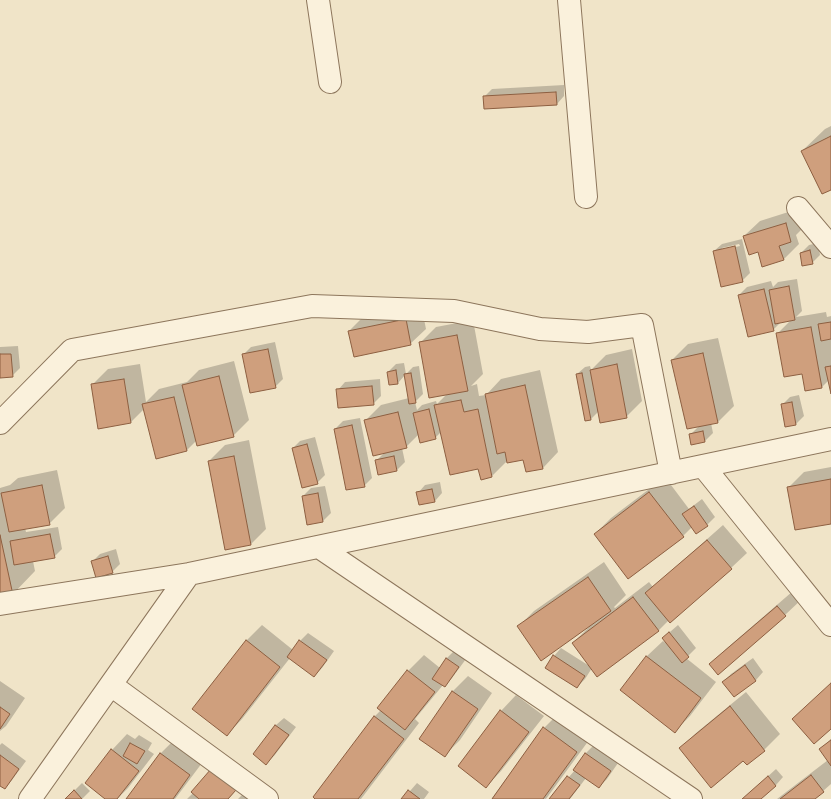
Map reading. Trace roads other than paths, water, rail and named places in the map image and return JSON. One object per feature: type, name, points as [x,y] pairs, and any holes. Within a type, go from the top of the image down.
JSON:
[{"type":"street","points":[[318,0],[330,82]]},
{"type":"street","points":[[569,0],[586,197]]},
{"type":"street","points":[[798,208],[831,247]]},
{"type":"street","points":[[0,423],[72,350],[312,306],[454,310],[540,329],[588,332],[642,325],[671,473]]},
{"type":"street","points":[[0,604],[189,574],[831,439]]},
{"type":"street","points":[[703,466],[831,625]]},
{"type":"street","points":[[319,547],[690,799]]},
{"type":"street","points":[[30,799],[189,574]]},
{"type":"street","points":[[111,685],[267,799]]}]
